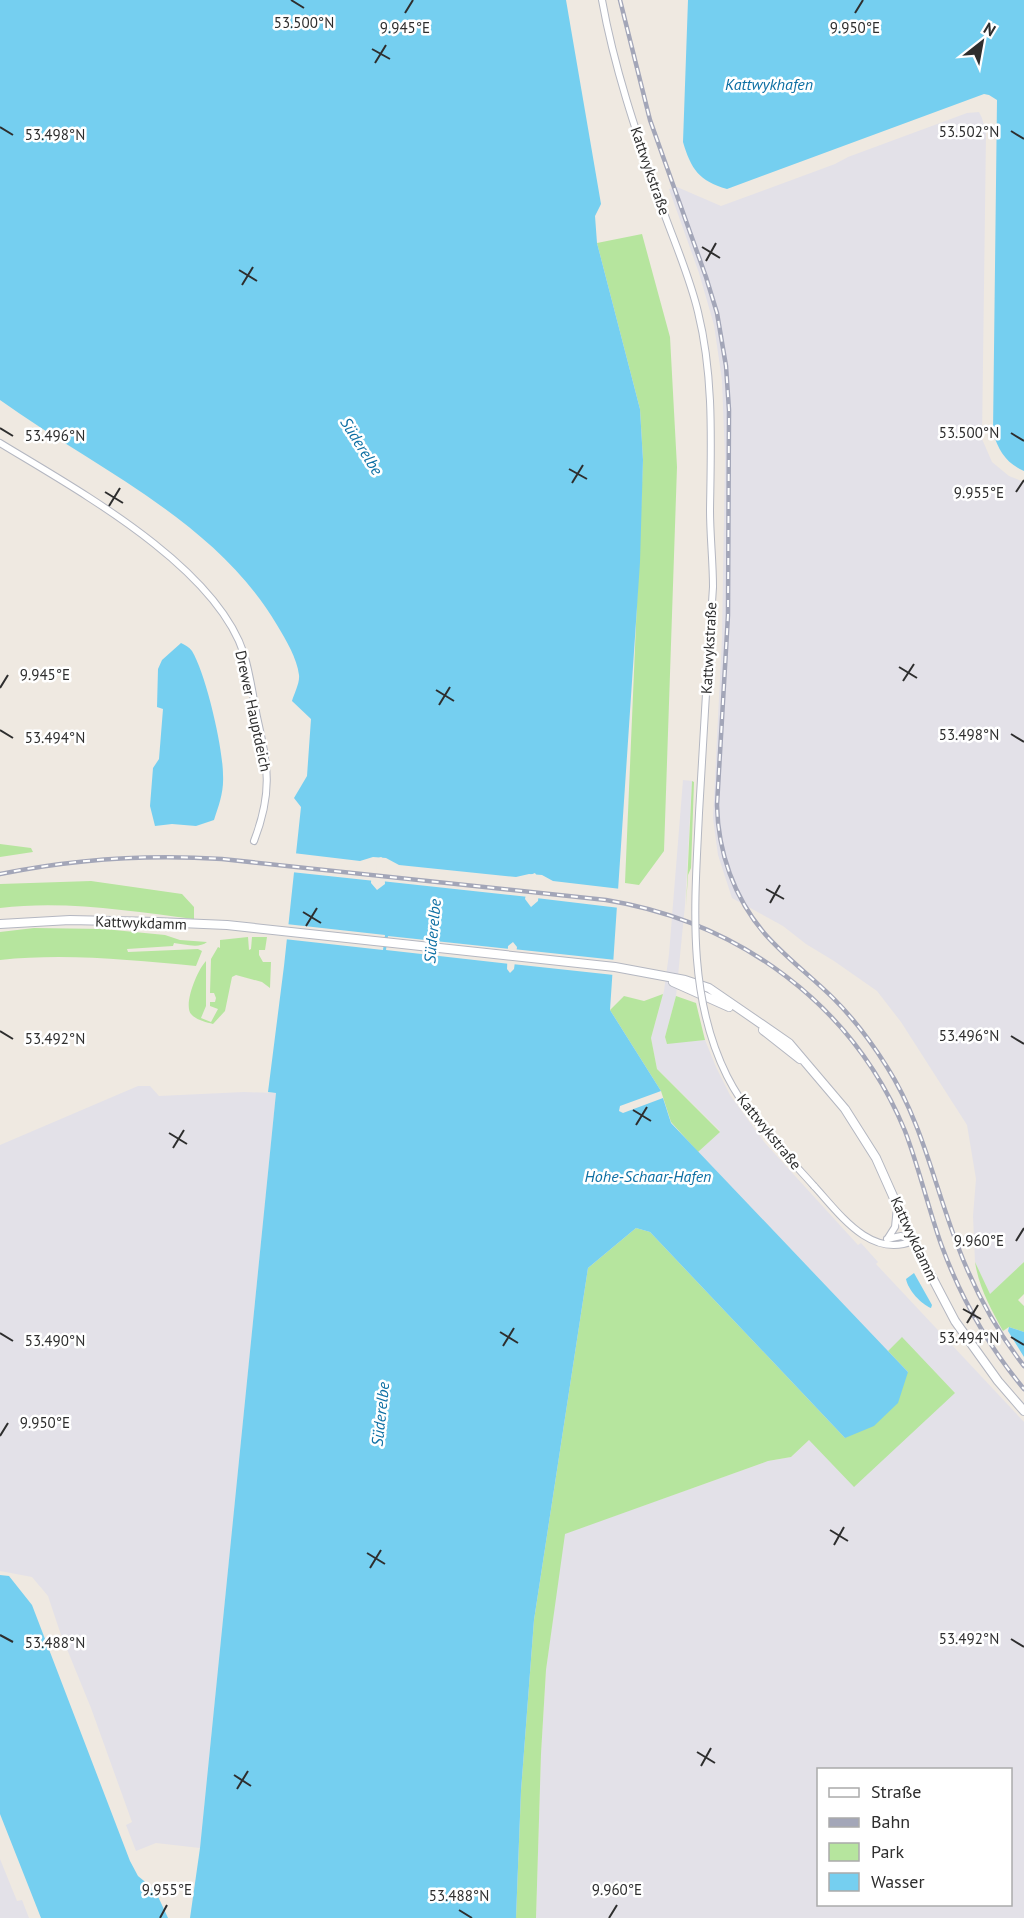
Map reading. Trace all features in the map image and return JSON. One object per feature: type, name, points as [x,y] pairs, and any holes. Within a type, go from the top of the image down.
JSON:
[{"type":"main road","name":"Kattwykdamm","points":[[0,924],[42,921],[222,925],[615,967],[684,983],[760,1024],[767,1033],[807,1065],[836,1097],[861,1132],[913,1241],[963,1334],[998,1381],[1024,1410]]},
{"type":"street","name":"Kattwykstraße","points":[[602,0],[624,94],[698,310],[706,353],[711,405],[710,530],[713,587],[696,906],[696,962],[702,1001],[714,1047],[735,1090],[757,1123],[860,1233],[888,1245],[913,1241]]},
{"type":"street","name":"Drewer Hauptdeich","points":[[0,443],[91,498],[171,559],[211,597],[230,625],[243,653],[268,777],[264,810],[254,841]]},
{"type":"street","points":[[888,1238],[895,1227],[897,1204]]},
{"type":"street","points":[[881,1242],[888,1238],[901,1236],[913,1241]]},
{"type":"shaded area","points":[[979,112],[986,133],[982,439],[992,462],[1009,476],[1024,482],[1024,1262],[990,1295],[975,1262],[973,1216],[976,1179],[967,1125],[901,1022],[877,991],[783,926],[732,898],[718,855],[713,818],[722,638],[725,458],[722,380],[714,325],[699,273],[669,189],[677,187],[721,206],[967,113]]},
{"type":"shaded area","points":[[683,780],[692,781],[685,905],[676,996],[665,1037],[667,1043],[705,1040],[730,1095],[765,1143],[858,1245],[861,1243],[878,1262],[876,1264],[1024,1422],[1024,1918],[536,1918],[546,1670],[564,1534],[768,1461],[791,1457],[809,1440],[955,1393],[902,1338],[888,1351],[698,1152],[720,1131],[657,1069],[651,1038],[664,991]]},
{"type":"shaded area","points":[[138,1086],[150,1086],[159,1096],[244,1092],[276,1093],[200,1848],[156,1843],[136,1851],[126,1825],[132,1822],[48,1596],[32,1577],[0,1571],[0,1145]]},
{"type":"shaded area","points":[[0,1859],[17,1901],[22,1900],[29,1918],[0,1918]]},
{"type":"green space","points":[[642,234],[670,337],[677,467],[664,851],[639,885],[625,883],[643,460],[640,409],[597,243]]},
{"type":"green space","points":[[692,781],[694,782],[691,868],[688,875],[686,906]]},
{"type":"green space","points":[[0,844],[31,848],[33,852],[0,857]]},
{"type":"green space","points":[[91,881],[182,894],[194,907],[194,919],[73,906],[0,908],[0,884]]},
{"type":"green space","points":[[34,928],[104,929],[207,942],[196,946],[174,943],[173,946],[127,949],[128,952],[198,949],[202,951],[196,966],[74,957],[0,960],[0,932]]},
{"type":"green space","points":[[248,937],[249,950],[252,937],[267,937],[265,950],[259,950],[259,955],[263,962],[271,962],[270,988],[262,982],[236,975],[232,977],[225,1011],[213,1024],[196,1018],[189,1009],[190,995],[203,965],[206,961],[206,1006],[201,1018],[211,1022],[218,1009],[210,1006],[210,1002],[215,1002],[216,998],[214,993],[210,993],[211,959],[218,947],[220,948],[220,940]]},
{"type":"green space","points":[[663,994],[651,1038],[657,1069],[720,1132],[698,1152],[671,1122],[661,1091],[610,1010],[624,996],[644,1001]]},
{"type":"green space","points":[[676,996],[696,1003],[705,1040],[667,1044],[665,1037]]},
{"type":"green space","points":[[636,1228],[650,1232],[845,1438],[908,1372],[888,1351],[902,1337],[955,1393],[854,1487],[809,1440],[791,1457],[768,1461],[565,1534],[546,1670],[536,1918],[516,1918],[521,1791],[534,1620],[588,1268]]},
{"type":"green space","points":[[975,1262],[990,1294],[1024,1262],[1024,1294],[1018,1300],[1024,1306],[1024,1332],[1009,1327],[1003,1331],[982,1289]]},
{"type":"water","points":[[0,0],[566,0],[601,204],[595,216],[597,243],[640,409],[643,460],[640,562],[610,1010],[661,1091],[620,1106],[619,1111],[623,1113],[663,1098],[671,1123],[908,1372],[898,1403],[874,1426],[845,1438],[650,1232],[636,1228],[588,1268],[534,1620],[521,1791],[516,1918],[190,1918],[200,1848],[276,1093],[268,1092],[301,807],[294,798],[307,776],[311,719],[292,701],[299,675],[287,643],[251,588],[221,555],[151,499],[0,400]],"holes":[[[381,857],[384,859],[385,884],[377,890],[371,883],[372,872],[375,861]],[[535,873],[540,881],[538,901],[531,907],[525,899],[530,875]],[[513,942],[517,947],[514,969],[510,973],[507,969],[508,946]]]},
{"type":"water","name":"Kattwykhafen","points":[[688,0],[1024,0],[1024,471],[1004,456],[993,433],[997,100],[984,94],[727,189],[717,186],[703,178],[693,167],[683,142]]},
{"type":"water","points":[[181,643],[192,651],[208,693],[220,747],[223,787],[214,820],[196,826],[172,824],[155,826],[150,806],[153,768],[159,759],[163,709],[157,707],[158,669],[162,660]]},
{"type":"water","points":[[914,1273],[932,1305],[931,1308],[919,1300],[909,1288],[906,1279]]},
{"type":"water","points":[[1009,1327],[1024,1332],[1024,1357],[1008,1331]]},
{"type":"water","points":[[0,1575],[9,1576],[32,1605],[130,1861],[138,1876],[155,1890],[168,1918],[41,1918],[0,1814]]},
{"type":"pier","points":[[293,853],[360,861],[373,857],[386,858],[399,865],[516,877],[529,874],[542,875],[553,881],[621,889],[620,908],[536,898],[535,876],[530,881],[529,897],[381,881],[383,865],[380,860],[377,864],[375,881],[291,872]]},
{"type":"pier","points":[[286,924],[385,935],[383,950],[284,939]]},
{"type":"pier","points":[[388,936],[511,949],[510,964],[386,950]]},
{"type":"pier","points":[[513,949],[616,960],[614,975],[512,964]]},
{"type":"railway","points":[[620,0],[650,120],[717,313],[726,366],[729,410],[728,615],[717,805],[724,857],[736,890],[754,920],[765,934],[841,1007],[887,1067],[918,1131],[970,1276],[994,1322],[1024,1366]]},
{"type":"railway","points":[[0,874],[111,859],[166,857],[222,859],[606,900],[655,911],[702,928],[746,950],[786,976],[823,1008],[855,1045],[883,1086],[905,1131],[941,1244],[957,1283],[987,1338],[1024,1389]]},
{"type":"water label","name":"Süderelbe","points":[[362,446]]},
{"type":"water label","name":"Süderelbe","points":[[432,931]]},
{"type":"water label","name":"Hohe-Schaar-Hafen","points":[[648,1176]]},
{"type":"water label","name":"Süderelbe","points":[[380,1414]]}]
